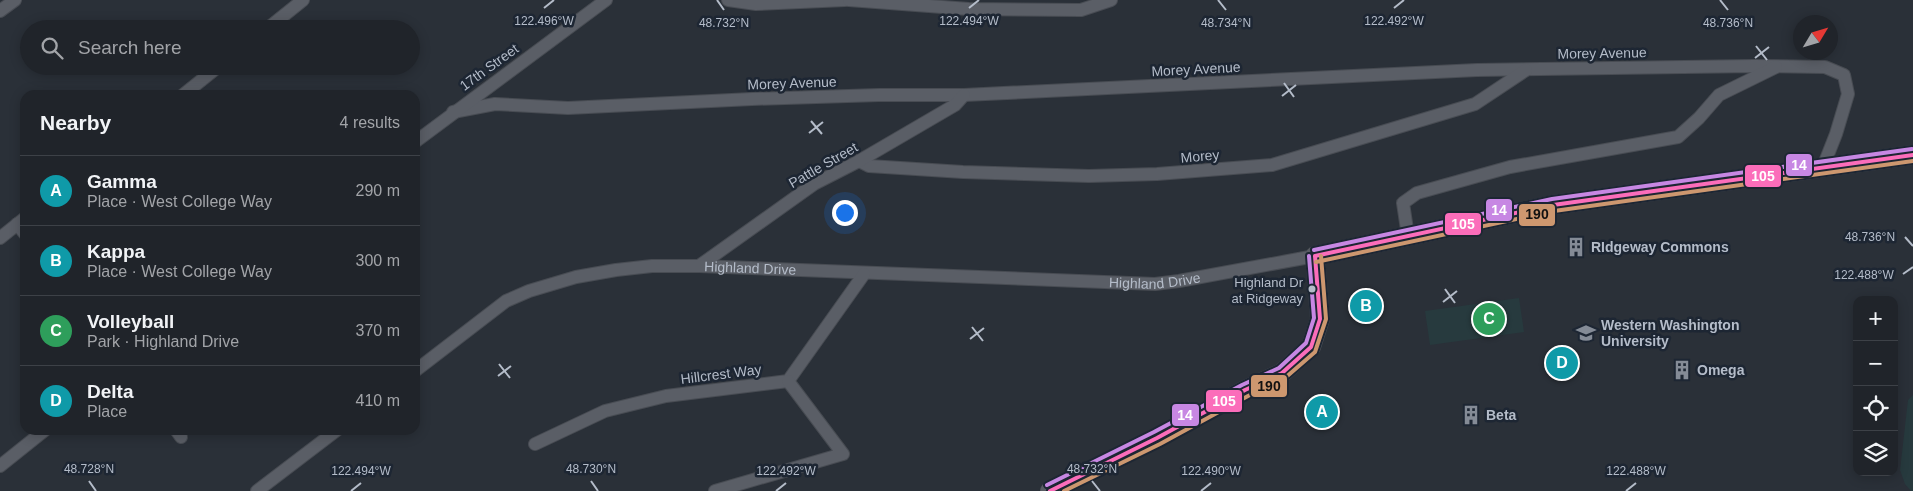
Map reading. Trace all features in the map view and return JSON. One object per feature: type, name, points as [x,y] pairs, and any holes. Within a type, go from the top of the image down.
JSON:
[{"type":"street","points":[[0,11],[15,0]]},
{"type":"street","points":[[278,20],[303,0]]},
{"type":"street","name":"17th Street","points":[[420,138],[606,0]]},
{"type":"street","points":[[728,0],[756,4],[845,0]]},
{"type":"street","points":[[849,0],[969,9],[1081,10],[1111,0]]},
{"type":"street","points":[[1408,236],[1403,203],[1417,193],[1510,167],[1678,137],[1719,96],[1777,66]]},
{"type":"street","name":"Morey Avenue","points":[[453,112],[495,104],[568,108],[762,99],[964,94],[1526,70],[1825,67],[1844,75],[1848,94],[1823,168]]},
{"type":"street","name":"Morey","points":[[859,161],[869,166],[963,172],[1089,176],[1157,174],[1272,165],[1475,104],[1526,70]]},
{"type":"street","points":[[189,90],[209,75]]},
{"type":"street","name":"Pattle Street","points":[[699,266],[814,184],[859,161],[955,105],[964,94]]},
{"type":"street","name":"Highland Drive","points":[[420,367],[506,301],[529,291],[576,277],[616,270],[652,266],[699,266],[1155,284],[1315,256],[1553,205],[1913,155]]},
{"type":"street","points":[[0,238],[20,227]]},
{"type":"street","points":[[1050,491],[1157,438],[1245,390],[1282,373],[1310,347],[1320,319],[1315,256]]},
{"type":"street","points":[[715,491],[843,454],[788,381],[864,274]]},
{"type":"street","name":"Hillcrest Way","points":[[535,444],[605,412],[658,398],[788,381]]},
{"type":"street","points":[[0,466],[39,435]]},
{"type":"street","points":[[258,491],[331,435]]},
{"type":"green space","points":[[1519,298],[1524,332],[1430,345],[1425,311]]},
{"type":"green space","points":[[1913,395],[1913,491],[1911,491],[1905,484],[1900,470],[1908,400]]},
{"type":"transit line","name":"14","points":[[1314,250],[1552,199],[1912,149]]},
{"type":"transit line","name":"105","points":[[1315,256],[1553,205],[1913,155]]},
{"type":"transit line","name":"190","points":[[1316,262],[1554,211],[1913,161]]},
{"type":"transit line","name":"14","points":[[1047,485],[1279,368],[1306,343],[1314,318],[1309,256]]},
{"type":"transit line","name":"105","points":[[1050,491],[1157,438],[1245,390],[1282,373],[1311,347],[1320,319],[1315,256]]},
{"type":"transit line","name":"190","points":[[1064,491],[1160,444],[1285,378],[1315,352],[1326,319],[1321,256]]},
{"type":"place","name":"RIdgeway Commons","points":[[1576,247]]},
{"type":"place","name":"Highland Dr at Ridgeway","points":[[1312,289]]},
{"type":"place","name":"Kappa","points":[[1366,306]]},
{"type":"place","name":"Volleyball","points":[[1489,319]]},
{"type":"place","name":"Western Washington University","points":[[1586,333]]},
{"type":"place","name":"Delta","points":[[1562,363]]},
{"type":"place","name":"Omega","points":[[1682,370]]},
{"type":"place","name":"Gamma","points":[[1322,412]]},
{"type":"place","name":"Beta","points":[[1471,415]]}]
